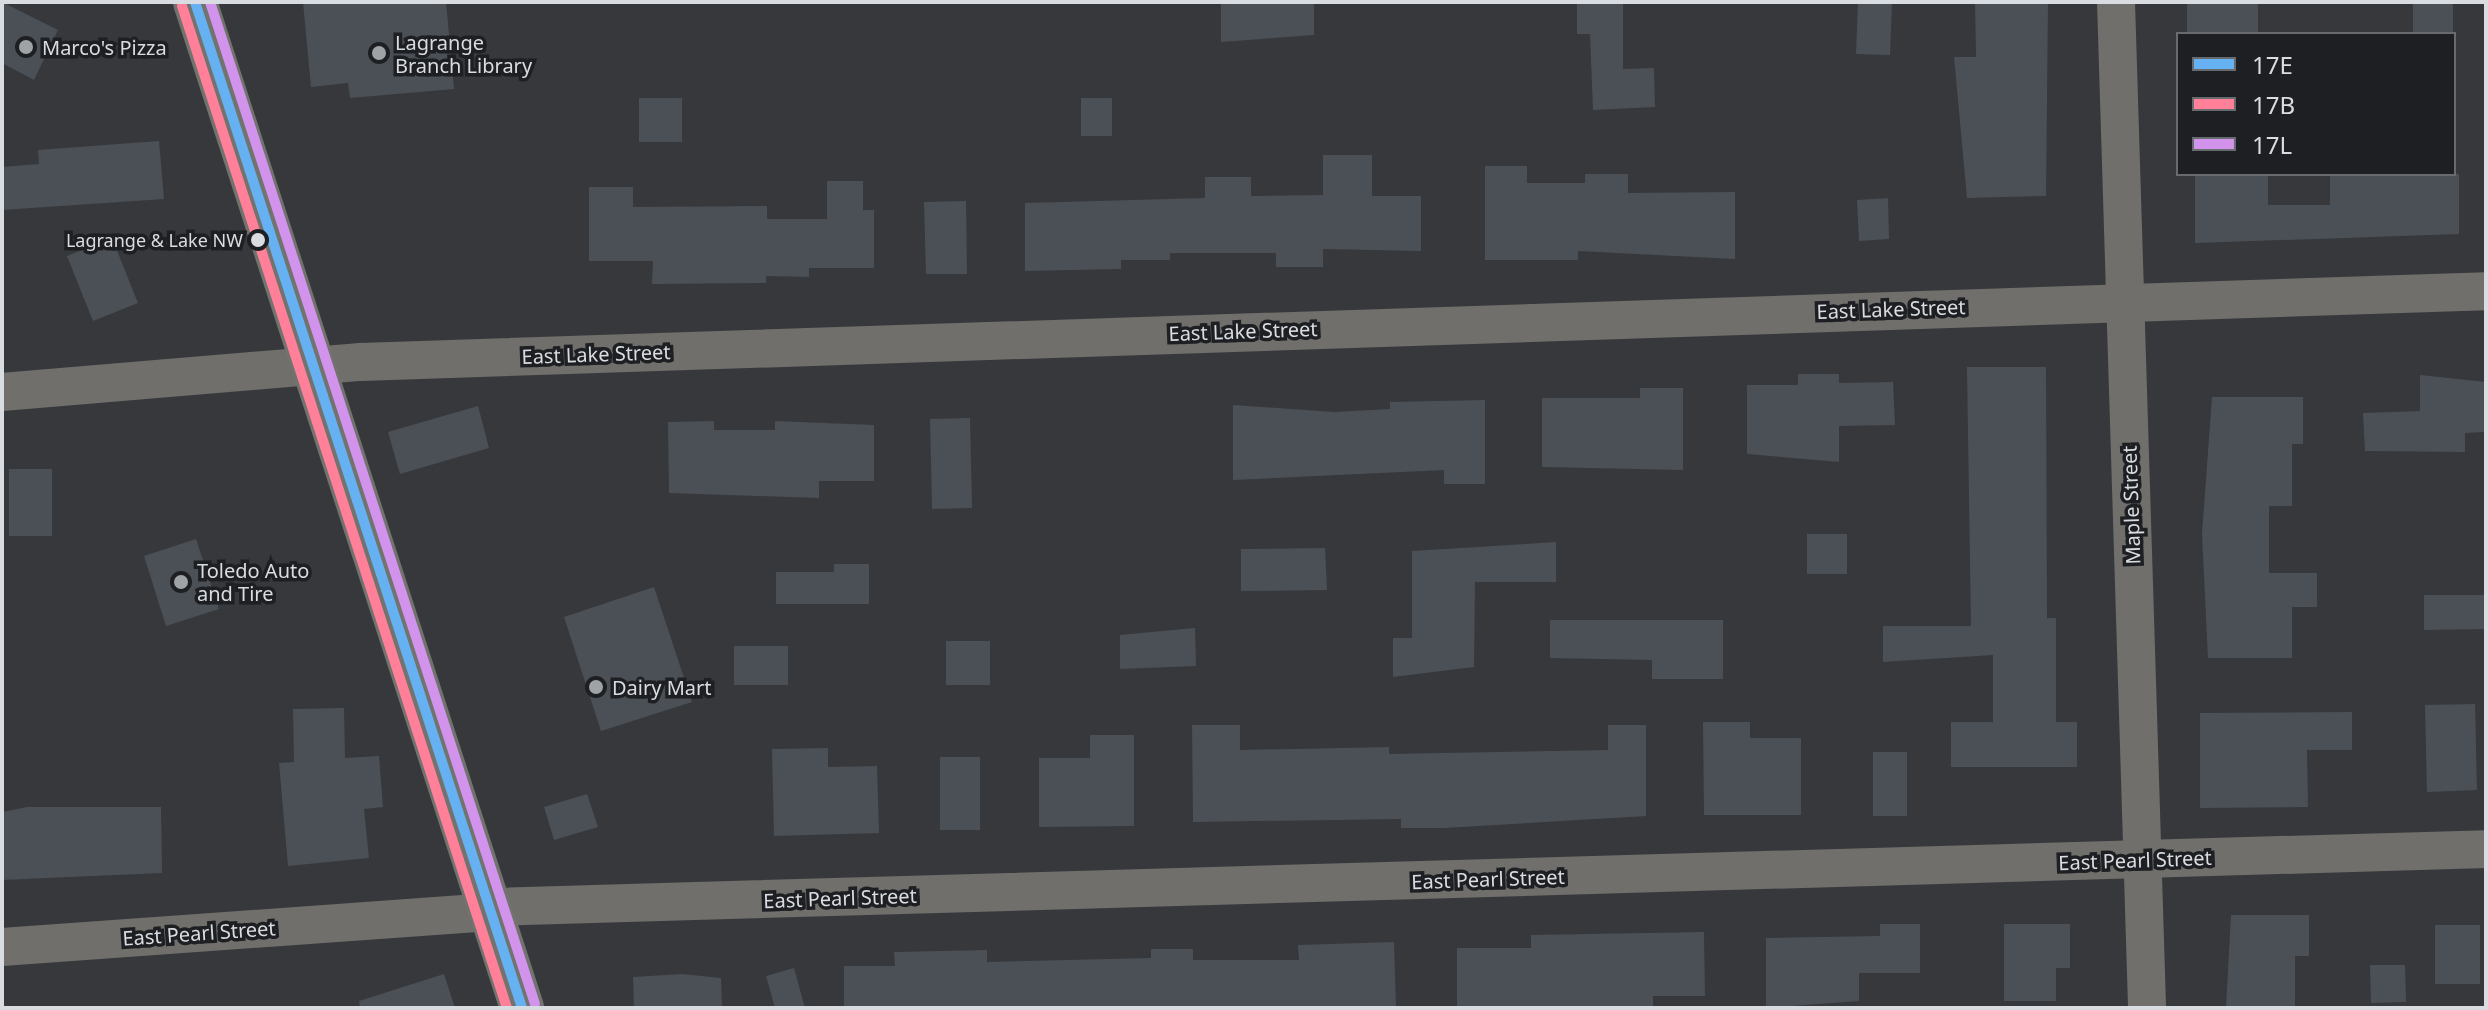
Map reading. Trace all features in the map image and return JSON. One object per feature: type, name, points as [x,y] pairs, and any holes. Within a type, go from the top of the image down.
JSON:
[{"type":"main road","points":[[195,2],[522,1008]]},
{"type":"street","name":"Maple Street","points":[[2116,2],[2147,1008]]},
{"type":"street","name":"East Lake Street","points":[[2,392],[312,365],[2486,291]]},
{"type":"street","name":"East Pearl Street","points":[[2,947],[490,909],[2486,849]]},
{"type":"building","name":"Marco's Pizza","points":[[2,2],[58,30],[34,80],[2,63]]},
{"type":"building","name":"Lagrange Branch Library","points":[[303,2],[446,2],[454,89],[350,98],[348,83],[311,87]]},
{"type":"building","points":[[1221,2],[1314,2],[1314,35],[1221,42]]},
{"type":"building","points":[[1577,2],[1623,2],[1623,69],[1654,68],[1655,107],[1593,110],[1590,34],[1577,34]]},
{"type":"building","points":[[1858,2],[1892,2],[1890,55],[1856,54]]},
{"type":"building","points":[[1975,2],[2048,2],[2046,196],[1967,198],[1954,57],[1976,57]]},
{"type":"building","points":[[2187,2],[2258,2],[2258,32],[2187,32]]},
{"type":"building","points":[[2413,2],[2453,2],[2453,32],[2413,32]]},
{"type":"building","points":[[639,98],[682,98],[682,142],[639,142]]},
{"type":"building","points":[[1081,98],[1112,98],[1112,136],[1081,136]]},
{"type":"building","points":[[159,141],[164,199],[2,210],[2,167],[39,164],[38,150]]},
{"type":"building","points":[[1323,155],[1372,155],[1372,196],[1421,196],[1421,251],[1323,249],[1323,267],[1276,267],[1276,253],[1170,253],[1170,260],[1121,260],[1121,269],[1025,271],[1025,203],[1205,198],[1205,177],[1251,177],[1251,196],[1323,195]]},
{"type":"building","points":[[1485,166],[1527,166],[1527,183],[1585,183],[1585,174],[1628,174],[1628,193],[1735,192],[1735,259],[1578,251],[1578,260],[1485,260]]},
{"type":"building","points":[[2459,174],[2459,234],[2195,243],[2195,176],[2268,176],[2268,205],[2330,205],[2330,176]]},
{"type":"building","points":[[827,181],[863,181],[863,210],[874,210],[874,268],[809,268],[809,277],[766,276],[766,283],[652,284],[653,261],[589,261],[589,187],[633,187],[633,207],[767,206],[767,219],[827,219]]},
{"type":"building","points":[[1888,198],[1889,239],[1859,241],[1857,200]]},
{"type":"building","points":[[966,201],[967,274],[926,274],[924,202]]},
{"type":"building","points":[[112,238],[138,303],[93,321],[67,256]]},
{"type":"building","points":[[1967,367],[2046,367],[2047,618],[2056,618],[2056,722],[2077,722],[2077,767],[1951,767],[1951,722],[1993,722],[1993,655],[1883,662],[1883,626],[1971,626]]},
{"type":"building","points":[[1798,374],[1839,374],[1839,383],[1893,382],[1895,425],[1839,426],[1839,462],[1747,454],[1747,385],[1798,385]]},
{"type":"building","points":[[2420,375],[2486,382],[2486,432],[2465,433],[2465,452],[2365,451],[2363,413],[2420,411]]},
{"type":"building","points":[[1640,388],[1683,388],[1683,470],[1542,467],[1542,398],[1640,398]]},
{"type":"building","points":[[2212,397],[2303,397],[2303,444],[2292,444],[2292,506],[2269,506],[2269,573],[2317,573],[2317,607],[2292,607],[2292,658],[2208,658],[2202,534]]},
{"type":"building","points":[[1485,400],[1485,484],[1444,484],[1444,470],[1233,480],[1233,405],[1334,412],[1390,409],[1390,402]]},
{"type":"building","points":[[478,406],[489,448],[400,474],[388,432]]},
{"type":"building","points":[[970,418],[972,508],[932,509],[930,419]]},
{"type":"building","points":[[714,421],[714,430],[775,430],[775,421],[874,425],[874,481],[819,481],[819,498],[669,493],[668,422]]},
{"type":"building","points":[[9,469],[52,469],[52,536],[9,536]]},
{"type":"building","points":[[1807,534],[1847,534],[1847,574],[1807,574]]},
{"type":"building","name":"Toledo Auto and Tire","points":[[196,539],[219,609],[166,626],[144,556]]},
{"type":"building","points":[[1556,542],[1556,582],[1475,582],[1474,667],[1393,677],[1393,638],[1412,638],[1412,551]]},
{"type":"building","points":[[1325,548],[1327,590],[1241,591],[1241,549]]},
{"type":"building","points":[[834,564],[869,564],[869,604],[776,604],[776,572],[834,572]]},
{"type":"building","points":[[654,587],[692,702],[601,731],[564,617]]},
{"type":"building","points":[[2424,595],[2486,595],[2486,629],[2424,630]]},
{"type":"building","points":[[1550,620],[1723,620],[1723,679],[1652,679],[1652,660],[1550,658]]},
{"type":"building","points":[[1195,628],[1196,666],[1120,669],[1120,635]]},
{"type":"building","points":[[946,641],[990,641],[990,685],[946,685]]},
{"type":"building","points":[[734,646],[788,646],[788,685],[734,685]]},
{"type":"building","points":[[2475,704],[2477,790],[2427,792],[2425,705]]},
{"type":"building","points":[[344,708],[345,758],[379,756],[383,807],[364,809],[369,858],[288,866],[279,763],[294,762],[293,709]]},
{"type":"building","points":[[2352,712],[2352,750],[2307,750],[2308,807],[2200,808],[2200,713]]},
{"type":"building","points":[[1703,722],[1750,722],[1750,738],[1801,738],[1801,815],[1704,815]]},
{"type":"building","points":[[1192,725],[1240,725],[1240,750],[1389,747],[1389,754],[1608,750],[1608,725],[1646,725],[1646,816],[1444,828],[1401,828],[1401,819],[1193,822]]},
{"type":"building","points":[[1090,735],[1134,735],[1134,826],[1039,827],[1039,758],[1090,758]]},
{"type":"building","points":[[828,748],[828,767],[877,766],[879,833],[774,836],[772,749]]},
{"type":"building","points":[[1873,752],[1907,752],[1907,816],[1873,816]]},
{"type":"building","points":[[940,757],[980,757],[980,830],[940,830]]},
{"type":"building","points":[[587,794],[598,827],[554,840],[544,807]]},
{"type":"building","points":[[27,807],[161,807],[162,873],[2,880],[2,812]]},
{"type":"building","points":[[2231,915],[2309,915],[2309,956],[2295,956],[2295,1007],[2226,1007]]},
{"type":"building","points":[[1880,924],[1920,924],[1920,973],[1859,973],[1859,1001],[1766,1008],[1766,938],[1880,936]]},
{"type":"building","points":[[2004,924],[2070,924],[2070,968],[2056,968],[2056,1001],[2004,1001]]},
{"type":"building","points":[[2435,925],[2480,925],[2480,984],[2435,984]]},
{"type":"building","points":[[1704,932],[1705,996],[1653,996],[1653,1007],[1457,1006],[1457,948],[1531,948],[1531,935]]},
{"type":"building","points":[[1394,942],[1396,1008],[844,1008],[844,966],[895,966],[894,952],[987,950],[987,962],[1151,958],[1151,949],[1193,949],[1193,960],[1299,960],[1298,945]]},
{"type":"building","points":[[2370,965],[2405,965],[2406,1002],[2371,1003]]},
{"type":"building","points":[[794,968],[805,1008],[775,1008],[766,976]]},
{"type":"building","points":[[444,974],[455,1008],[360,1008],[359,1001]]},
{"type":"building","points":[[682,974],[721,978],[722,1008],[634,1008],[633,977]]},
{"type":"transit line","name":"17E","points":[[195,2],[522,1008]]},
{"type":"transit line","name":"17L","points":[[210,2],[535,1004]]},
{"type":"transit line","name":"17B","points":[[182,6],[507,1008]]},
{"type":"place","name":"Marco's Pizza","points":[[26,47]]},
{"type":"place","name":"Lagrange Branch Library","points":[[379,53]]},
{"type":"place","name":"Lagrange & Lake NW","points":[[258,240]]},
{"type":"place","name":"Toledo Auto and Tire","points":[[181,582]]},
{"type":"place","name":"Dairy Mart","points":[[596,687]]}]
